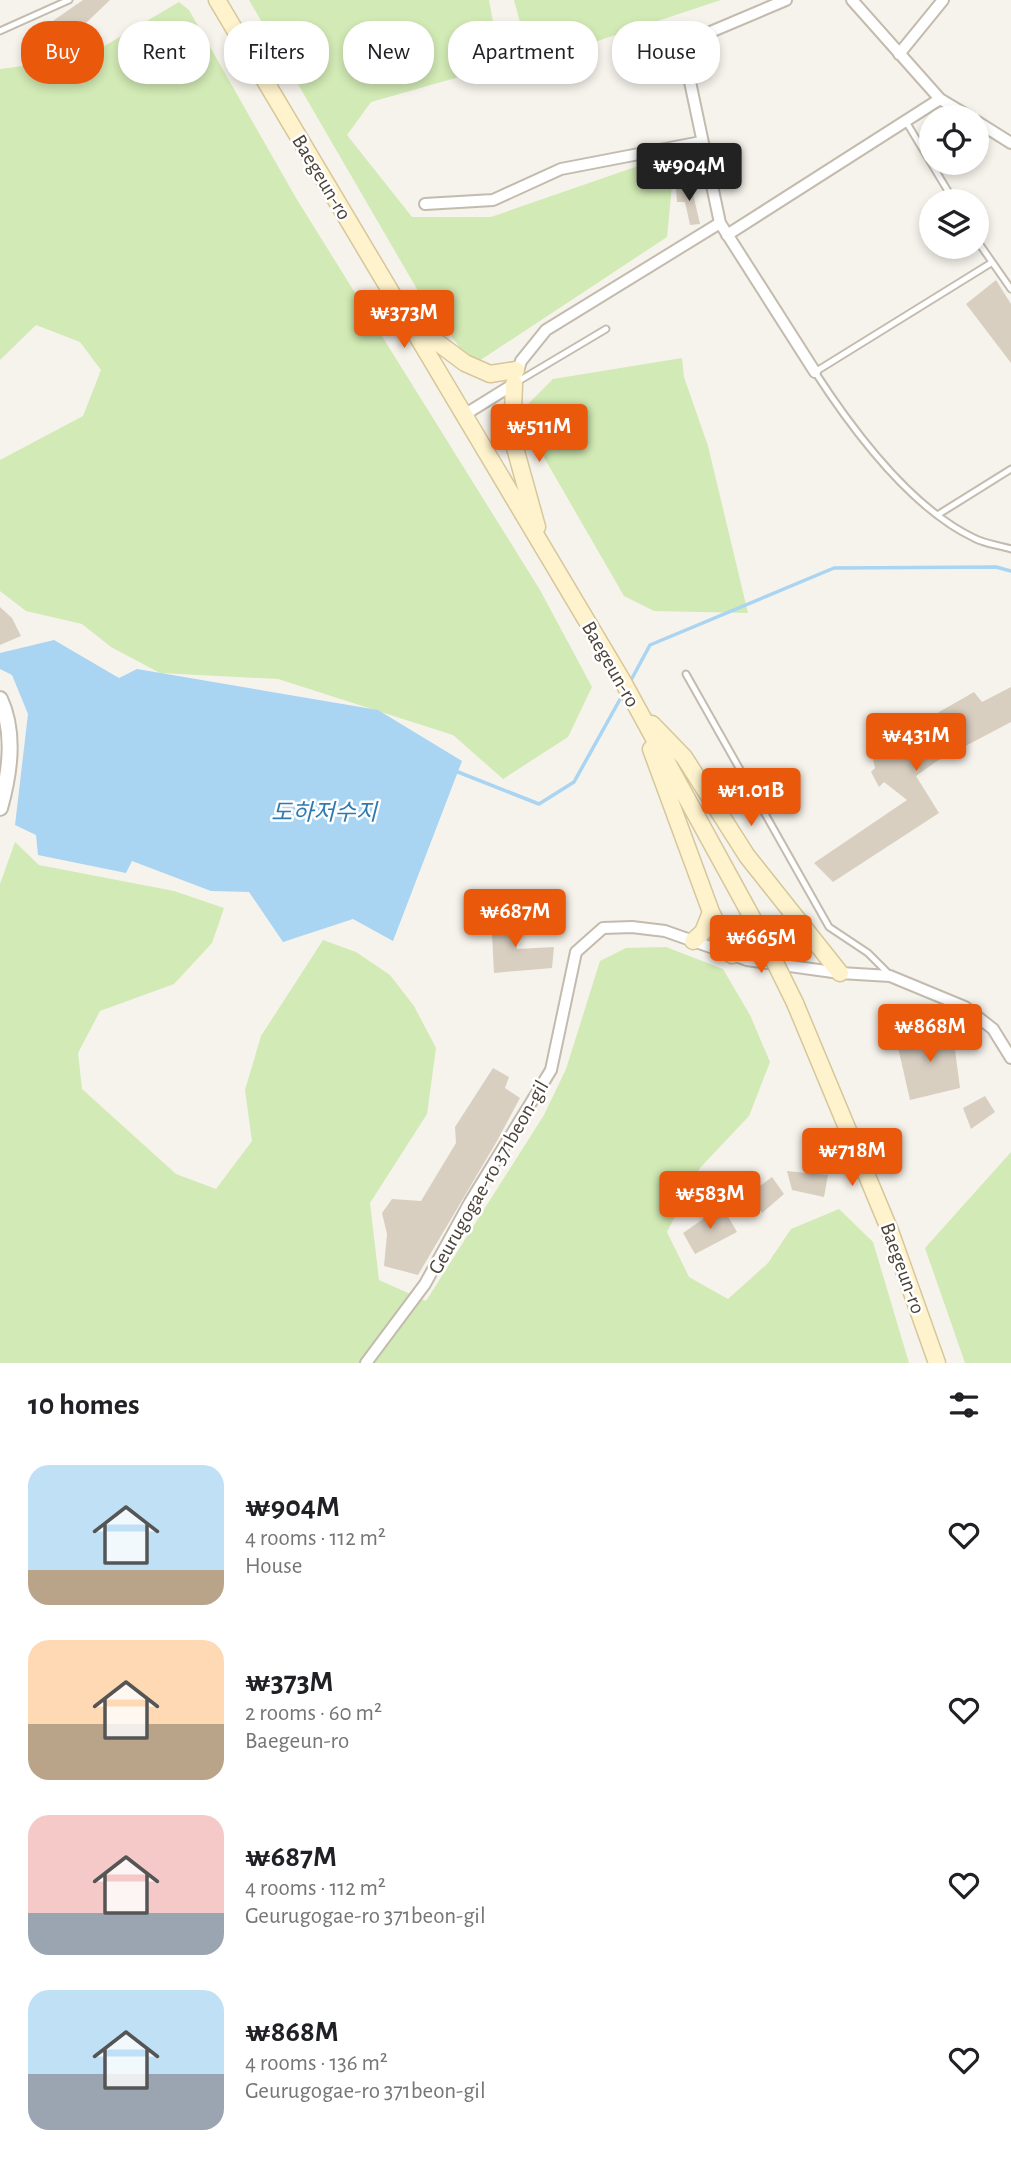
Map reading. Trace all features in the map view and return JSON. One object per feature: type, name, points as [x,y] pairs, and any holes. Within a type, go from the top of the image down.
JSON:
[{"type":"main road","name":"Baegeun-ro","points":[[217,0],[622,680],[760,932],[795,1003],[890,1231],[937,1363]]},
{"type":"main road","points":[[407,319],[465,363],[490,374],[515,377],[513,437],[542,547]]},
{"type":"main road","points":[[633,702],[711,912],[732,955]]},
{"type":"main road","points":[[633,702],[684,757],[747,856],[840,973]]},
{"type":"main road","points":[[693,941],[703,932],[711,912]]},
{"type":"street","points":[[786,0],[682,44],[720,223],[815,372]]},
{"type":"street","points":[[852,0],[940,99],[950,105]]},
{"type":"street","points":[[899,54],[943,0]]},
{"type":"street","points":[[727,235],[904,119],[940,99]]},
{"type":"street","points":[[989,129],[1011,143]]},
{"type":"street","points":[[425,204],[493,200],[561,169],[701,142]]},
{"type":"street","points":[[464,415],[515,377],[546,330],[720,223]]},
{"type":"street","points":[[0,699],[8,716],[10,742],[7,783],[0,808]]},
{"type":"street","name":"Geurugogae-ro 371beon-gil","points":[[366,1363],[425,1284],[470,1202],[551,1070],[576,952],[603,928],[632,927],[665,931],[747,960],[840,973],[890,975],[965,1007],[993,1029],[1011,1058]]},
{"type":"lane","points":[[0,31],[69,0]]},
{"type":"lane","points":[[904,119],[947,189]]},
{"type":"lane","points":[[988,259],[1011,289]]},
{"type":"lane","points":[[991,263],[815,372],[845,418],[899,481],[975,539],[1011,549]]},
{"type":"lane","points":[[515,377],[606,329]]},
{"type":"lane","points":[[939,513],[1011,469]]},
{"type":"lane","points":[[686,674],[829,927],[868,953],[890,975]]},
{"type":"green space","points":[[249,0],[489,0],[493,21],[448,21],[448,80],[371,102],[347,135],[412,217],[491,217],[641,165],[674,165],[667,237],[473,365],[421,296],[298,84],[329,84],[329,21],[261,21]]},
{"type":"green space","points":[[514,0],[721,0],[658,21],[612,21],[612,36],[598,41],[598,21],[520,21]]},
{"type":"green space","points":[[179,2],[189,10],[195,21],[147,21]]},
{"type":"green space","points":[[118,38],[118,84],[210,84],[210,47],[224,71],[224,84],[231,84],[296,198],[540,590],[592,687],[568,737],[503,779],[453,735],[278,679],[160,673],[111,647],[82,624],[26,611],[0,591],[0,460],[83,416],[101,370],[80,342],[36,325],[0,360],[0,69],[21,66],[21,84],[104,84],[104,46]]},
{"type":"green space","points":[[682,358],[684,377],[708,446],[748,613],[654,611],[624,596],[542,454],[522,410],[553,379]]},
{"type":"green space","points":[[15,842],[39,865],[174,891],[224,908],[212,943],[174,984],[100,1011],[78,1053],[82,1089],[176,1174],[216,1189],[252,1141],[245,1090],[261,1036],[323,940],[356,952],[390,975],[414,1006],[436,1048],[427,1114],[370,1203],[379,1280],[426,1301],[544,1115],[566,1069],[600,961],[626,948],[666,947],[723,969],[750,1015],[770,1062],[749,1116],[700,1168],[667,1232],[689,1277],[728,1299],[768,1263],[791,1229],[839,1209],[873,1242],[909,1363],[0,1363],[0,884]]},
{"type":"green space","points":[[1011,1152],[1011,1363],[965,1363],[925,1248]]},
{"type":"water","name":"도하저수지","points":[[54,640],[119,678],[137,669],[378,710],[462,761],[393,941],[353,919],[283,942],[249,892],[211,891],[132,861],[126,873],[38,855],[36,835],[15,825],[28,714],[12,675],[0,669],[0,653]]},
{"type":"building","points":[[83,0],[110,0],[88,21],[53,21]]},
{"type":"building","points":[[691,185],[700,224],[690,225],[685,202],[677,202],[676,189]]},
{"type":"building","points":[[996,280],[1011,304],[1011,363],[966,304]]},
{"type":"building","points":[[0,607],[12,618],[21,636],[0,645]]},
{"type":"building","points":[[1011,687],[1011,722],[937,761],[916,776],[939,813],[833,882],[814,863],[907,800],[884,782],[879,787],[871,772],[875,768],[872,755],[878,749],[876,742],[884,737],[883,731],[899,722],[906,731],[974,692],[982,702]]},
{"type":"building","points":[[518,915],[517,949],[554,947],[552,968],[494,973],[491,916]]},
{"type":"building","points":[[952,1027],[960,1088],[910,1100],[897,1043]]},
{"type":"building","points":[[493,1068],[509,1077],[505,1088],[520,1098],[497,1141],[418,1275],[384,1266],[387,1234],[382,1213],[392,1199],[421,1201],[456,1143],[455,1127]]},
{"type":"building","points":[[985,1096],[995,1112],[971,1129],[963,1108]]},
{"type":"building","points":[[787,1171],[828,1175],[824,1197],[792,1190]]},
{"type":"building","points":[[772,1177],[784,1194],[762,1213],[749,1194]]},
{"type":"building","points":[[722,1206],[737,1232],[695,1254],[683,1233]]},
{"type":"waterway","points":[[630,682],[650,645],[834,568],[996,567],[1011,571]]},
{"type":"waterway","points":[[458,772],[539,804],[574,782],[623,694]]}]
